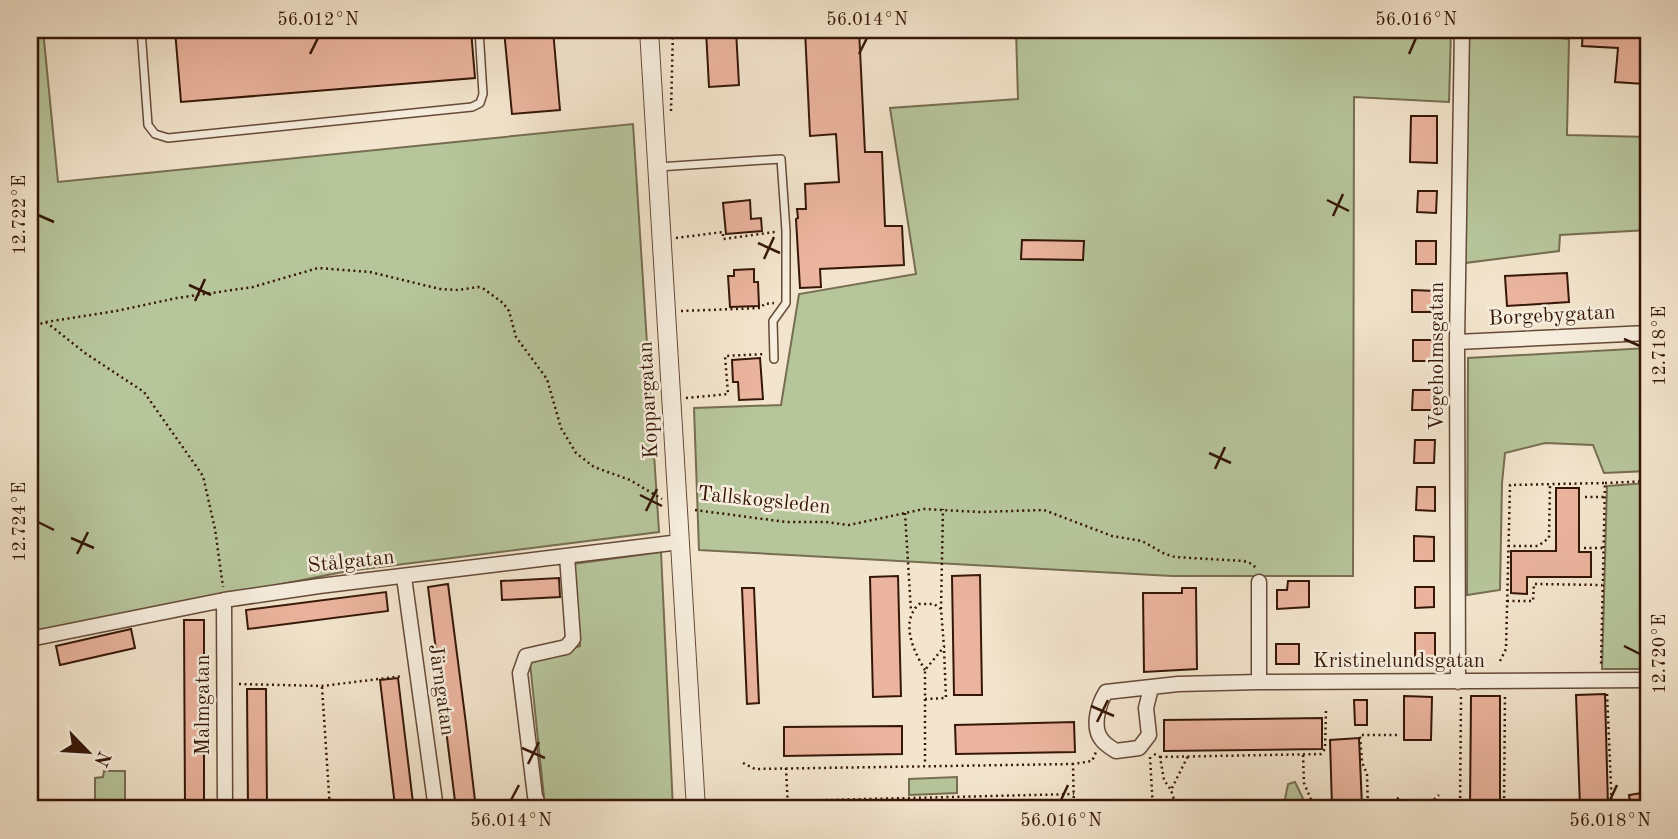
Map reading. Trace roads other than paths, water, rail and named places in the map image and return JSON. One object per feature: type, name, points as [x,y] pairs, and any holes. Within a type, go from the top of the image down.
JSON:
[{"type":"street","name":"Koppargatan","points":[[649,30],[696,809]]},
{"type":"street","name":"Vegeholmsgatan","points":[[1460,682],[1457,342],[1462,30]]},
{"type":"street","name":"Borgebygatan","points":[[1457,342],[1648,333]]},
{"type":"street","name":"Stålgatan","points":[[30,639],[224,600],[680,542]]},
{"type":"street","points":[[540,809],[535,796],[520,673],[526,656],[566,647],[573,639],[568,556]]},
{"type":"street","name":"Järngatan","points":[[404,577],[435,806]]},
{"type":"street","points":[[1259,582],[1259,682]]},
{"type":"street","name":"Malmgatan","points":[[224,600],[225,809]]},
{"type":"street","name":"Kristinelundsgatan","points":[[1151,688],[1146,708],[1149,735],[1139,748],[1115,751],[1101,740],[1098,733],[1098,705],[1107,692],[1178,684],[1259,682],[1648,680]]},
{"type":"lane","points":[[141,30],[148,125],[155,134],[168,138],[472,107],[480,103],[483,94],[479,30]]},
{"type":"lane","points":[[657,167],[781,159],[786,231],[786,303],[773,321],[774,356]]}]
